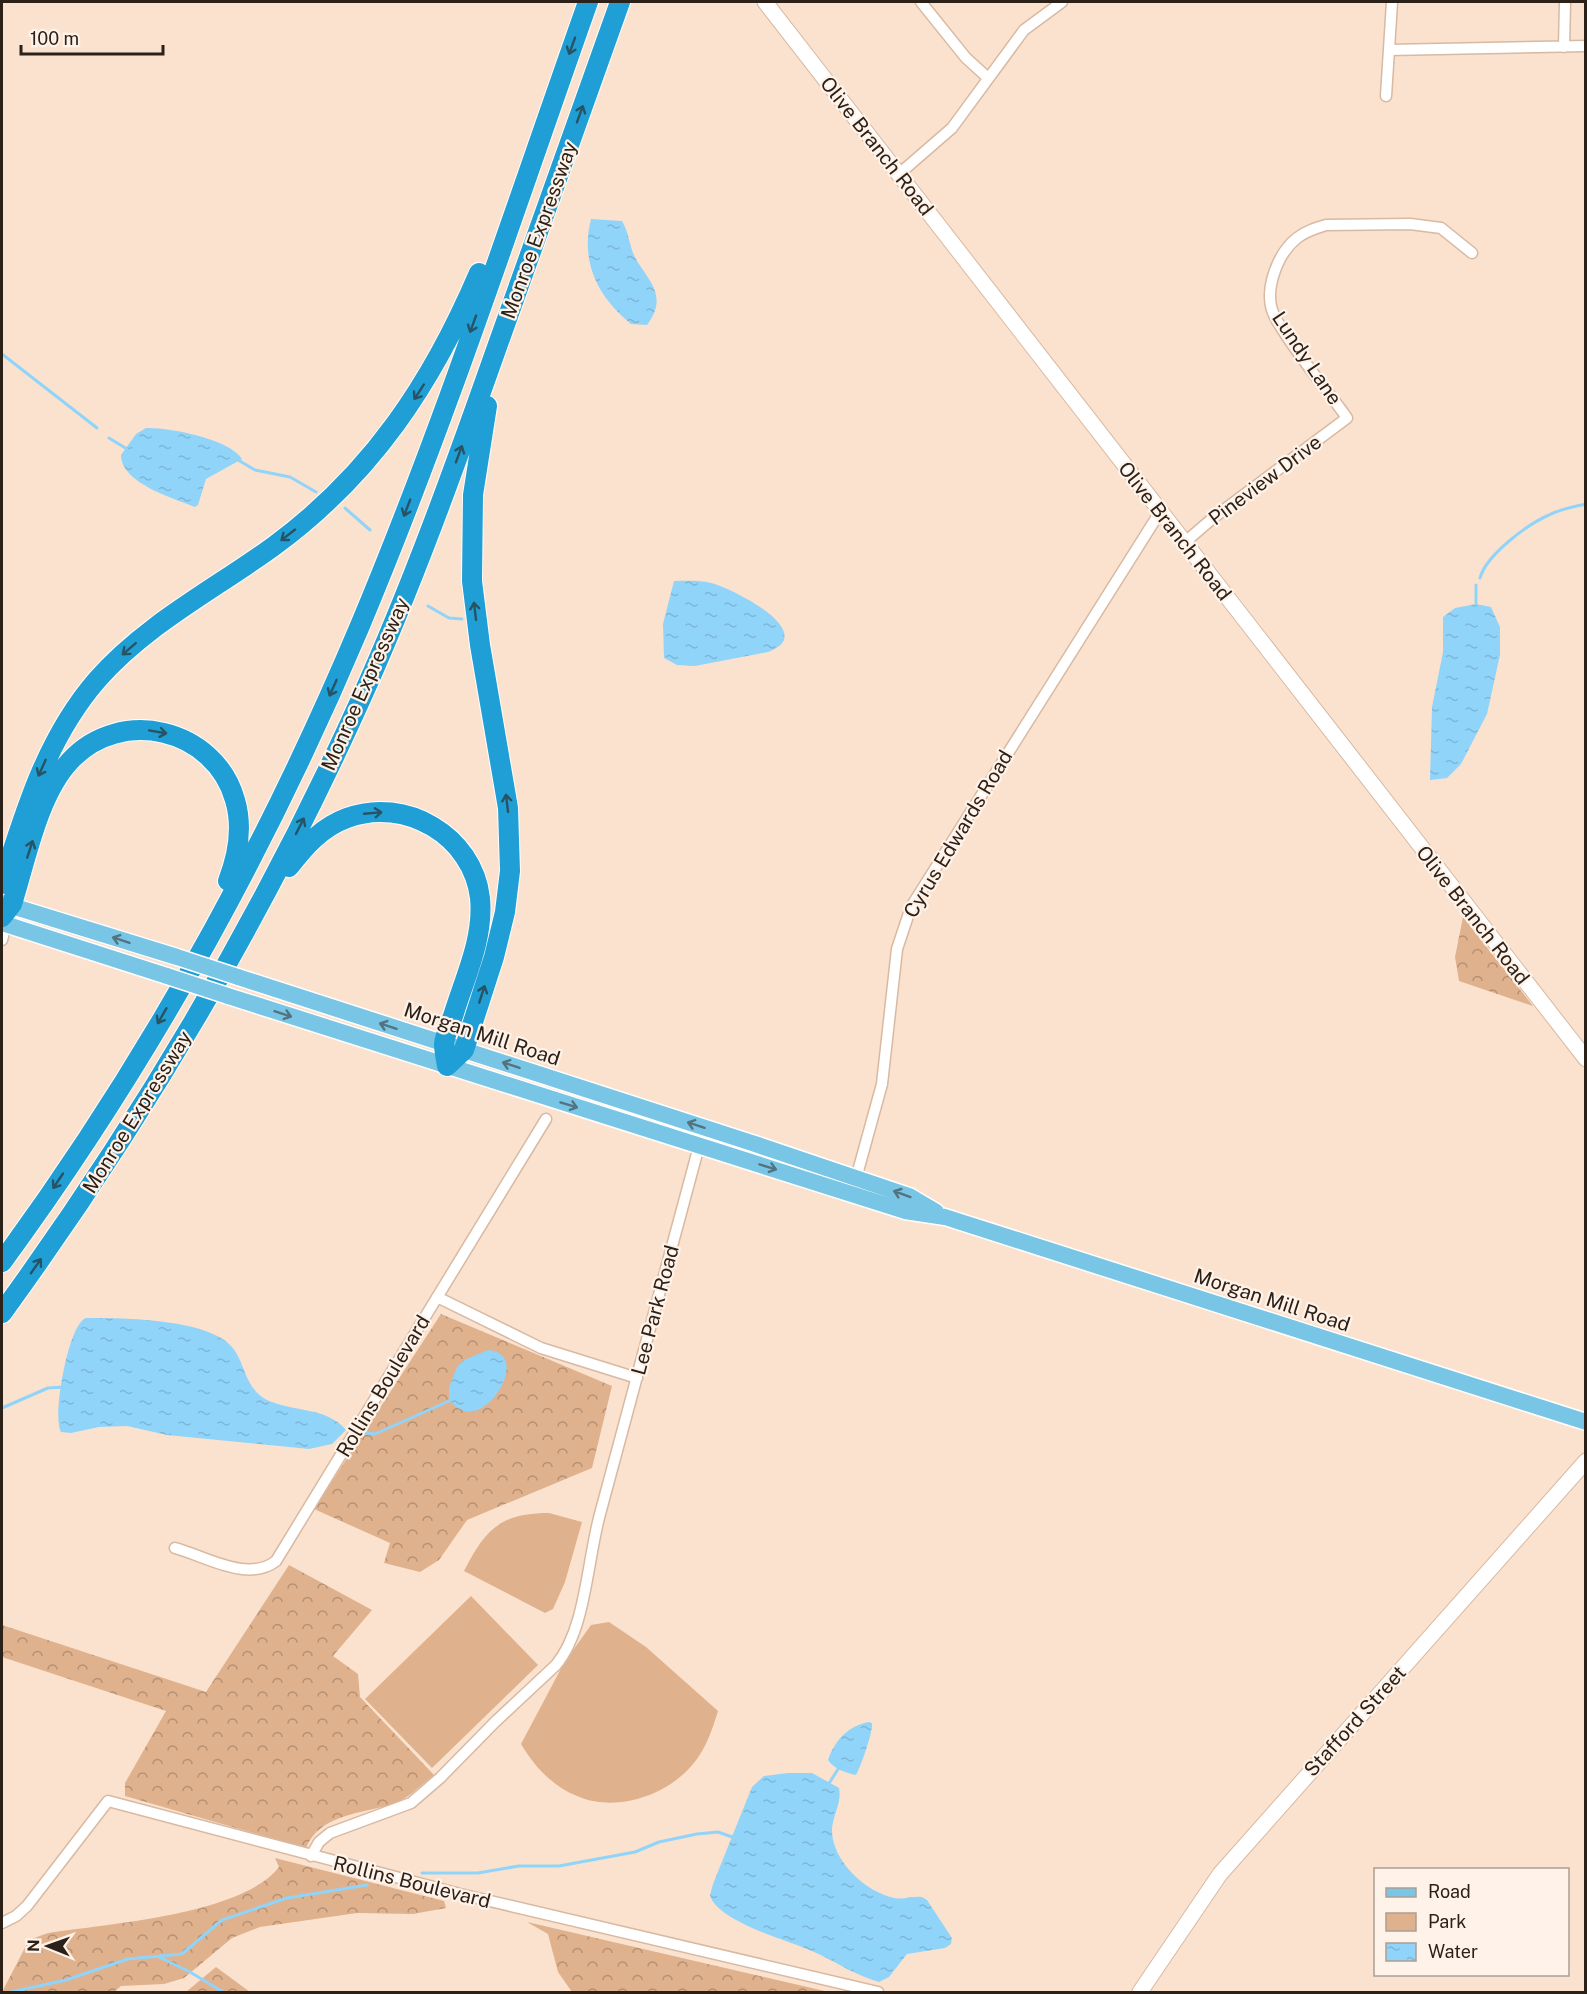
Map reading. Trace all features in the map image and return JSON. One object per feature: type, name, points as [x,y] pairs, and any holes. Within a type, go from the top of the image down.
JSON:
[{"type":"highway","name":"Monroe Expressway","points":[[2,1262],[102,1114],[202,947],[277,805],[358,629],[429,449],[588,2]]},
{"type":"highway","name":"Monroe Expressway","points":[[2,1313],[122,1139],[185,1037],[244,934],[333,760],[386,641],[435,520],[620,2]]},
{"type":"highway","points":[[2,884],[44,763],[70,717],[96,681],[143,637],[277,544],[326,503],[371,457],[410,405],[458,321],[556,91]]},
{"type":"highway","points":[[447,1066],[464,1050],[500,934],[510,871],[508,808],[477,625],[471,538],[472,495],[482,431],[518,287]]},
{"type":"highway","points":[[4,918],[46,799],[63,769],[86,746],[107,735],[129,730],[160,731],[190,743],[214,762],[231,788],[237,808],[239,828],[235,860],[202,947]]},
{"type":"highway","points":[[244,934],[296,858],[312,840],[329,827],[348,817],[371,812],[400,813],[429,823],[449,838],[464,856],[475,877],[480,900],[474,951],[444,1043],[447,1066]]},
{"type":"main road","name":"Morgan Mill Road","points":[[4,918],[177,957],[444,1043],[853,1186]]},
{"type":"main road","name":"Morgan Mill Road","points":[[4,918],[166,976],[699,1146],[853,1186],[909,1196],[945,1217],[1586,1422]]},
{"type":"street","name":"Olive Branch Road","points":[[765,2],[1586,1059]]},
{"type":"street","points":[[921,2],[966,58],[988,78]]},
{"type":"street","points":[[899,174],[952,128],[1024,30],[1062,2]]},
{"type":"street","points":[[1386,96],[1392,2]]},
{"type":"street","points":[[1564,47],[1565,2]]},
{"type":"street","points":[[1389,50],[1586,46]]},
{"type":"street","name":"Lundy Lane","points":[[1347,418],[1274,316],[1272,284],[1278,262],[1286,250],[1297,238],[1326,225],[1410,224],[1441,228],[1472,253]]},
{"type":"street","name":"Pineview Drive","points":[[1184,543],[1213,518],[1347,418]]},
{"type":"street","name":"Cyrus Edwards Road","points":[[853,1186],[882,1084],[897,949],[911,907],[1160,512]]},
{"type":"street","name":"Rollins Boulevard","points":[[175,1548],[245,1570],[261,1570],[276,1561],[546,1119]]},
{"type":"street","name":"Lee Park Road","points":[[311,1856],[319,1842],[330,1833],[411,1803],[440,1778],[563,1657],[575,1628],[594,1536],[699,1146]]},
{"type":"street","points":[[437,1297],[541,1348],[637,1378]]},
{"type":"street","name":"Stafford Street","points":[[1140,1992],[1220,1874],[1586,1461]]},
{"type":"street","name":"Rollins Boulevard","points":[[2,1923],[16,1916],[27,1906],[108,1801],[311,1856],[553,1917],[878,1992]]},
{"type":"green space","points":[[1463,917],[1533,1006],[1459,981],[1455,957]]},
{"type":"green space","points":[[441,1314],[612,1386],[592,1468],[467,1520],[439,1560],[420,1572],[384,1563],[390,1543],[314,1509]]},
{"type":"green space","points":[[549,1513],[582,1522],[565,1582],[553,1609],[545,1613],[464,1571],[479,1545],[496,1527],[518,1516]]},
{"type":"green space","points":[[289,1565],[372,1610],[333,1656],[358,1674],[360,1697],[434,1775],[400,1801],[332,1821],[313,1836],[306,1848],[125,1796],[125,1783],[166,1711],[2,1657],[2,1625],[206,1692]]},
{"type":"green space","points":[[471,1596],[538,1665],[432,1768],[365,1699]]},
{"type":"green space","points":[[609,1622],[646,1647],[718,1711],[702,1752],[682,1775],[655,1793],[624,1802],[608,1803],[577,1796],[560,1787],[538,1767],[521,1744],[564,1663],[591,1625]]},
{"type":"green space","points":[[275,1858],[444,1901],[446,1908],[413,1914],[357,1913],[260,1927],[232,1938],[184,1978],[164,1984],[121,1986],[114,1992],[2,1992],[29,1940],[48,1933],[137,1921],[205,1907],[236,1896],[261,1883],[279,1867]]},
{"type":"green space","points":[[527,1922],[829,1992],[572,1992],[558,1972],[548,1934]]},
{"type":"green space","points":[[216,1967],[250,1992],[186,1992]]},
{"type":"water","points":[[591,219],[622,221],[633,253],[649,278],[656,295],[654,314],[647,325],[631,324],[619,314],[594,278],[588,250]]},
{"type":"water","points":[[146,428],[183,432],[212,440],[235,452],[242,459],[206,479],[198,505],[195,507],[150,488],[129,474],[123,465],[121,455],[136,434]]},
{"type":"water","points":[[674,581],[711,583],[752,602],[779,623],[784,634],[782,644],[768,652],[695,666],[677,665],[664,658],[663,624]]},
{"type":"water","points":[[1476,604],[1491,607],[1500,627],[1500,655],[1487,714],[1461,764],[1447,778],[1430,780],[1432,707],[1443,652],[1443,617],[1455,608]]},
{"type":"water","points":[[86,1318],[166,1322],[208,1332],[224,1340],[235,1351],[251,1384],[267,1400],[329,1417],[346,1430],[332,1444],[309,1449],[167,1435],[127,1426],[99,1427],[71,1433],[61,1432],[59,1409],[63,1372],[73,1336],[79,1324]]},
{"type":"water","points":[[488,1350],[500,1353],[505,1361],[507,1370],[504,1381],[490,1402],[480,1409],[470,1412],[461,1410],[449,1401],[449,1387],[457,1367],[464,1360]]},
{"type":"water","points":[[869,1722],[872,1723],[871,1734],[856,1775],[834,1766],[828,1760],[834,1746],[843,1735]]},
{"type":"water","points":[[812,1773],[839,1788],[839,1799],[832,1829],[833,1841],[844,1863],[861,1882],[883,1895],[894,1898],[922,1897],[927,1900],[952,1938],[951,1944],[945,1948],[907,1954],[889,1977],[879,1982],[853,1972],[812,1951],[739,1922],[715,1904],[710,1895],[713,1884],[752,1787],[764,1776]]},
{"type":"waterway","points":[[2,354],[97,428]]},
{"type":"waterway","points":[[109,438],[127,449]]},
{"type":"waterway","points":[[238,460],[255,470],[290,477],[316,492]]},
{"type":"waterway","points":[[1480,578],[1490,560],[1499,550],[1540,519],[1567,508],[1586,504]]},
{"type":"waterway","points":[[345,508],[370,530]]},
{"type":"waterway","points":[[1476,585],[1476,604]]},
{"type":"waterway","points":[[428,606],[449,618],[462,619]]},
{"type":"waterway","points":[[2,1408],[48,1388],[64,1387]]},
{"type":"waterway","points":[[365,1433],[375,1434],[449,1401]]},
{"type":"waterway","points":[[828,1785],[840,1766]]},
{"type":"waterway","points":[[422,1873],[478,1873],[519,1866],[559,1866],[635,1852],[659,1842],[697,1834],[718,1832],[732,1837],[735,1835]]},
{"type":"waterway","points":[[11,1992],[66,1980],[128,1959],[182,1954],[222,1920],[287,1898],[367,1885]]},
{"type":"waterway","points":[[159,1957],[223,1992]]}]
